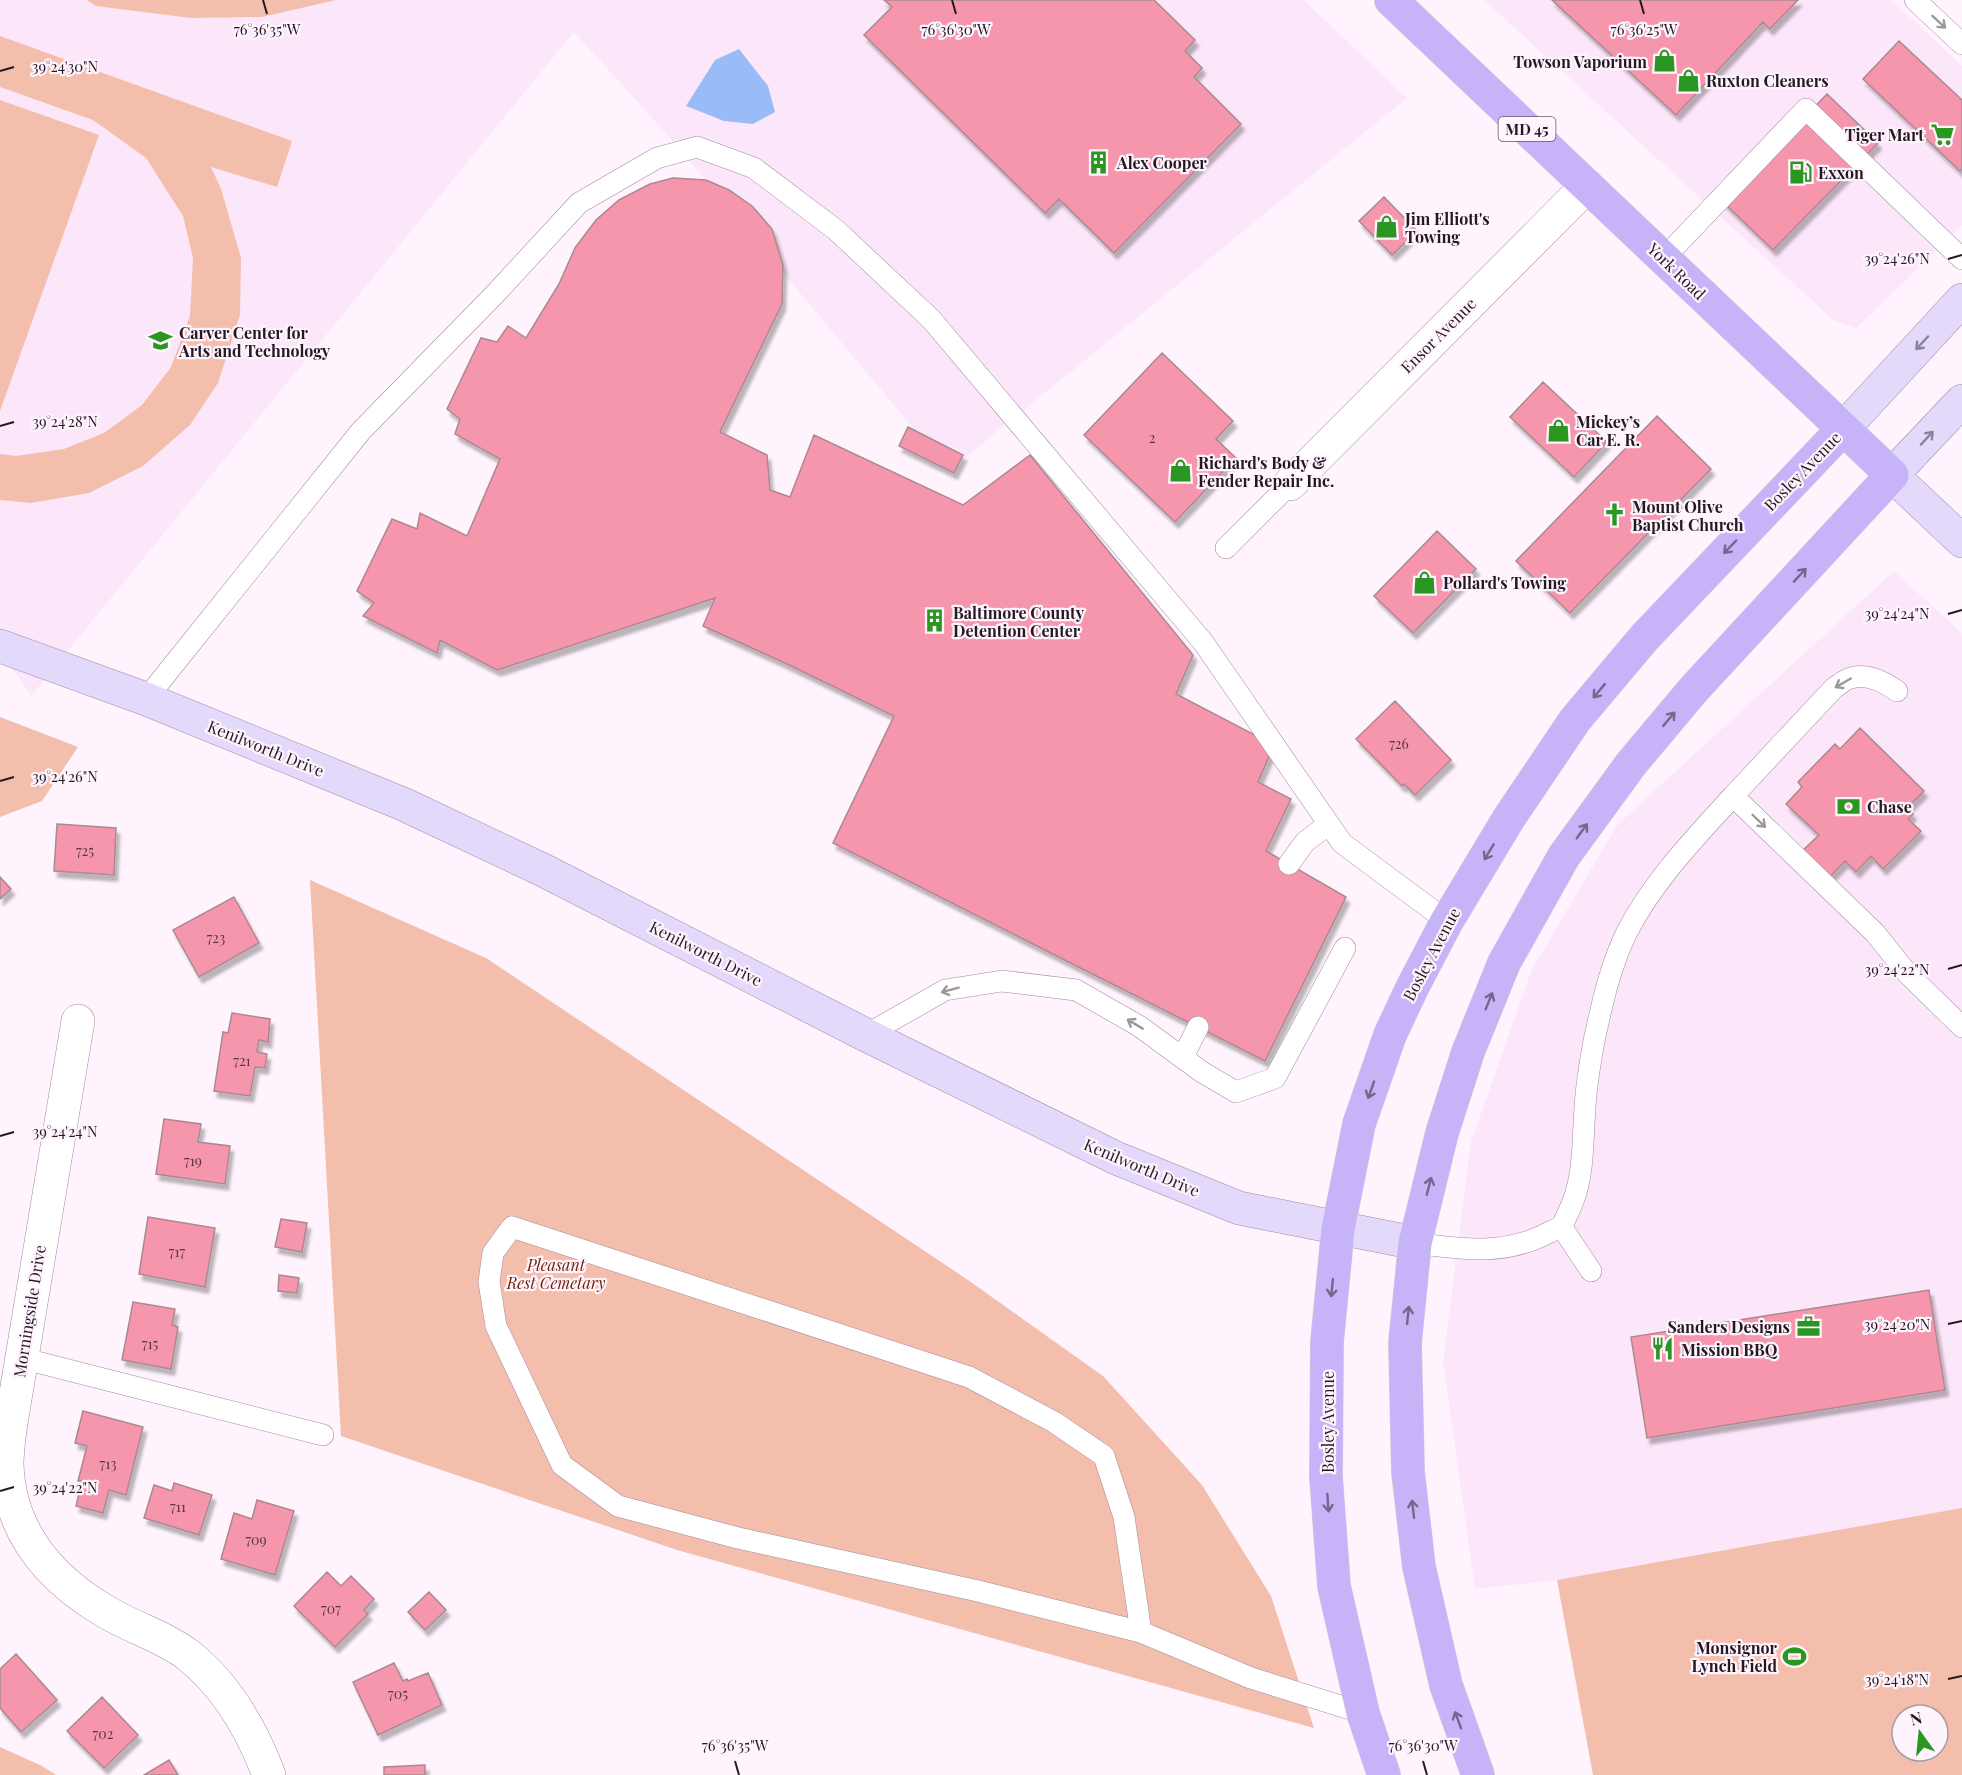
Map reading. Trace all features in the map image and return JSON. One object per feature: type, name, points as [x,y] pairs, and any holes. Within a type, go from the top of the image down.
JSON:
[{"type":"main road","name":"York Road","points":[[1391,0],[1892,475]]},
{"type":"main road","name":"Bosley Avenue","points":[[1384,1775],[1363,1713],[1334,1586],[1326,1477],[1327,1342],[1338,1229],[1359,1124],[1390,1035],[1447,921],[1509,818],[1575,720],[1644,638],[1843,429]]},
{"type":"main road","points":[[1478,1775],[1446,1685],[1419,1567],[1408,1472],[1405,1343],[1415,1243],[1442,1133],[1468,1052],[1504,963],[1564,855],[1632,764],[1694,689],[1892,475]]},
{"type":"street","name":"Ensor Avenue","points":[[1290,484],[1587,186]]},
{"type":"street","name":"Bosley Avenue","points":[[1843,429],[1962,300]]},
{"type":"street","points":[[1892,475],[1962,401]]},
{"type":"street","name":"York Road","points":[[1892,475],[1962,541]]},
{"type":"street","name":"Kenilworth Drive","points":[[0,646],[146,699],[403,804],[543,870],[866,1035],[1116,1158],[1239,1208],[1415,1243]]},
{"type":"street","name":"Morningside Drive","points":[[78,1021],[11,1423],[7,1462],[10,1493],[21,1527],[40,1558],[64,1583],[103,1611],[187,1654],[221,1688],[248,1726],[269,1775]]},
{"type":"lane","points":[[1915,0],[1962,44]]},
{"type":"lane","points":[[1664,258],[1806,109],[1962,259]]},
{"type":"lane","points":[[146,699],[361,431],[579,204],[657,158],[697,147],[754,168],[836,230],[931,319],[1203,642],[1342,843],[1447,921]]},
{"type":"lane","points":[[1226,548],[1290,484]]},
{"type":"lane","points":[[1415,1243],[1478,1251],[1536,1239],[1562,1226],[1573,1204],[1580,1182],[1584,1157],[1588,1075],[1610,974],[1627,932],[1652,893],[1688,845],[1834,688],[1851,678],[1865,677],[1881,681],[1897,691]]},
{"type":"lane","points":[[1733,796],[1875,933],[1907,973],[1962,1027]]},
{"type":"lane","points":[[1289,864],[1305,842],[1329,824]]},
{"type":"lane","points":[[866,1035],[945,990],[1002,981],[1076,990],[1139,1026],[1202,1072],[1236,1092],[1275,1078],[1345,948]]},
{"type":"lane","points":[[1183,1057],[1198,1027]]},
{"type":"lane","points":[[1562,1226],[1591,1271]]},
{"type":"lane","points":[[1141,1632],[1124,1517],[1104,1456],[1054,1422],[969,1377],[512,1227],[493,1253],[489,1282],[495,1326],[561,1465],[618,1506],[738,1538],[978,1591],[1141,1632],[1251,1678],[1363,1713]]},
{"type":"lane","points":[[21,1358],[323,1435]]},
{"type":"shaded area","points":[[0,0],[1304,0],[1407,98],[949,471],[671,139],[574,32],[31,696],[0,651]]},
{"type":"shaded area","points":[[1484,0],[1892,0],[1962,66],[1962,225],[1856,329],[1832,319]]},
{"type":"shaded area","points":[[1894,571],[1962,633],[1962,1508],[1557,1580],[1475,1589],[1443,1361],[1471,1142],[1532,969],[1618,824]]},
{"type":"green space","points":[[87,0],[336,0],[262,17],[191,18],[96,6]]},
{"type":"green space","points":[[0,36],[292,141],[277,187],[211,167],[221,189],[241,258],[240,315],[218,383],[190,425],[143,466],[89,493],[31,503],[0,500],[0,454],[16,456],[64,449],[104,433],[142,405],[171,367],[190,316],[193,258],[183,216],[146,158],[93,120],[0,87]]},
{"type":"green space","points":[[0,100],[99,135],[0,411]]},
{"type":"green space","points":[[0,717],[78,747],[42,801],[0,817]]},
{"type":"green space","name":"Pleasant Rest Cemetary","points":[[310,880],[486,958],[968,1280],[1103,1376],[1202,1485],[1271,1596],[1314,1728],[677,1550],[341,1436]]},
{"type":"green space","name":"Monsignor Lynch Field","points":[[1962,1508],[1962,1775],[1593,1775],[1557,1580]]},
{"type":"green space","points":[[0,1747],[42,1766],[56,1775],[0,1775]]},
{"type":"water","points":[[739,49],[768,86],[775,112],[753,124],[724,121],[686,106],[715,60]]},
{"type":"building","name":"Alex Cooper","points":[[884,0],[1154,0],[1195,40],[1185,51],[1202,68],[1194,77],[1241,124],[1114,253],[1059,199],[1045,213],[864,35],[892,7]]},
{"type":"building","points":[[1552,0],[1798,0],[1770,29],[1763,22],[1676,115]]},
{"type":"building","name":"Tiger Mart","points":[[1899,41],[1962,100],[1962,169],[1960,171],[1863,79]]},
{"type":"building","name":"Exxon","points":[[1827,94],[1878,143],[1773,250],[1723,202]]},
{"type":"building","name":"Baltimore County Detention Center","points":[[673,178],[706,180],[729,190],[752,206],[772,229],[783,265],[782,304],[720,432],[767,455],[770,490],[790,497],[814,435],[963,505],[1030,455],[1193,655],[1176,694],[1274,745],[1258,782],[1291,799],[1266,851],[1346,897],[1265,1061],[833,843],[894,716],[703,626],[715,598],[497,670],[440,640],[437,653],[363,616],[374,603],[357,591],[392,519],[417,529],[420,513],[467,536],[500,459],[455,434],[460,419],[447,409],[481,338],[497,342],[508,326],[526,338],[559,284],[575,248],[596,220],[619,200],[650,184]]},
{"type":"building","points":[[1384,197],[1417,231],[1392,255],[1359,221]]},
{"type":"building","points":[[1162,353],[1233,421],[1216,439],[1236,458],[1175,522],[1084,435]]},
{"type":"building","name":"Mickey’s Car E. R.","points":[[1543,382],[1607,442],[1574,477],[1510,417]]},
{"type":"building","name":"Mount Olive Baptist Church","points":[[1657,416],[1711,469],[1570,613],[1516,561]]},
{"type":"building","points":[[908,427],[963,455],[954,473],[899,446]]},
{"type":"building","name":"Pollard's Towing","points":[[1437,531],[1476,569],[1413,633],[1374,596]]},
{"type":"building","points":[[1395,701],[1451,760],[1415,795],[1404,784],[1402,786],[1356,739]]},
{"type":"building","name":"Chase","points":[[1860,728],[1924,791],[1907,808],[1913,814],[1908,819],[1921,831],[1883,869],[1871,856],[1856,872],[1845,861],[1826,881],[1799,854],[1819,835],[1786,804],[1802,787],[1798,782],[1835,744],[1840,749]]},
{"type":"building","points":[[57,824],[116,828],[114,875],[54,871]]},
{"type":"building","points":[[0,877],[11,889],[0,899]]},
{"type":"building","points":[[234,897],[259,943],[199,977],[173,930]]},
{"type":"building","points":[[232,1013],[270,1019],[268,1042],[259,1040],[257,1052],[267,1054],[265,1068],[255,1067],[250,1096],[214,1091],[223,1032],[228,1033]]},
{"type":"building","points":[[164,1119],[201,1124],[198,1142],[230,1146],[225,1184],[156,1174]]},
{"type":"building","points":[[148,1217],[215,1228],[205,1287],[139,1274]]},
{"type":"building","points":[[281,1219],[307,1223],[302,1252],[275,1247]]},
{"type":"building","points":[[279,1275],[299,1278],[297,1293],[278,1291]]},
{"type":"building","points":[[1929,1290],[1945,1390],[1647,1438],[1631,1337]]},
{"type":"building","points":[[133,1302],[175,1309],[172,1325],[178,1327],[171,1369],[122,1360]]},
{"type":"building","points":[[83,1411],[143,1427],[126,1495],[109,1490],[103,1513],[76,1506],[82,1481],[78,1481],[87,1446],[75,1443]]},
{"type":"building","points":[[174,1483],[212,1495],[199,1535],[144,1518],[154,1485],[172,1491]]},
{"type":"building","points":[[257,1500],[294,1511],[275,1575],[221,1559],[234,1513],[252,1519]]},
{"type":"building","points":[[327,1572],[341,1586],[351,1576],[374,1599],[364,1610],[368,1614],[335,1647],[294,1606]]},
{"type":"building","points":[[429,1592],[446,1610],[425,1630],[408,1612]]},
{"type":"building","points":[[16,1654],[57,1700],[21,1732],[0,1708],[0,1669]]},
{"type":"building","points":[[394,1663],[403,1681],[428,1673],[442,1705],[378,1735],[353,1682]]},
{"type":"building","points":[[102,1697],[138,1735],[104,1768],[67,1731]]},
{"type":"building","points":[[169,1760],[178,1775],[144,1775]]},
{"type":"building","points":[[425,1765],[425,1775],[384,1775],[384,1767]]},
{"type":"place","name":"Towson Vaporium","points":[[1665,61]]},
{"type":"place","name":"Ruxton Cleaners","points":[[1688,80]]},
{"type":"place","name":"Tiger Mart","points":[[1942,134]]},
{"type":"place","name":"Alex Cooper","points":[[1099,162]]},
{"type":"place","name":"Exxon","points":[[1800,172]]},
{"type":"place","name":"Jim Elliott's Towing","points":[[1387,227]]},
{"type":"place","name":"Carver Center for Arts and Technology","points":[[161,341]]},
{"type":"place","name":"Mickey’s Car E. R.","points":[[1558,430]]},
{"type":"place","name":"Richard's Body & Fender Repair Inc.","points":[[1180,471]]},
{"type":"place","name":"Mount Olive Baptist Church","points":[[1614,515]]},
{"type":"place","name":"Pollard's Towing","points":[[1425,582]]},
{"type":"place","name":"Baltimore County Detention Center","points":[[935,621]]},
{"type":"place","name":"Chase","points":[[1849,806]]},
{"type":"place","name":"Sanders Designs","points":[[1808,1326]]},
{"type":"place","name":"Mission BBQ","points":[[1663,1349]]},
{"type":"place","name":"Monsignor Lynch Field","points":[[1795,1656]]}]
